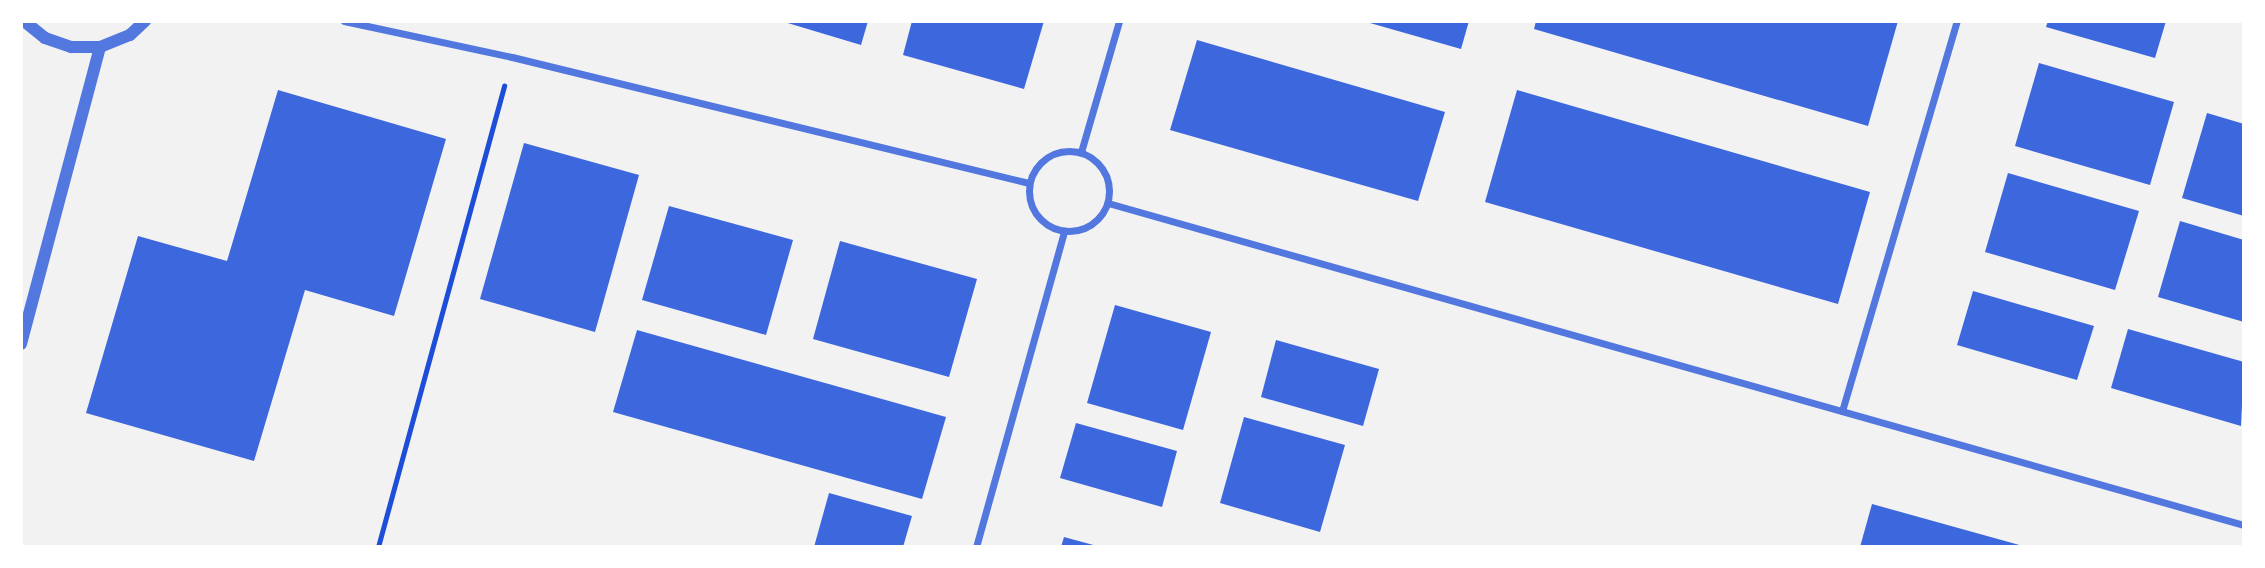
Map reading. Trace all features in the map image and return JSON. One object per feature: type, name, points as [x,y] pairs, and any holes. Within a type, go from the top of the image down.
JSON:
[{"type":"street","points":[[21,27],[23,21],[45,38],[71,47],[100,47],[130,35],[145,21]]},
{"type":"street","points":[[344,21],[512,57],[1029,183]]},
{"type":"street","points":[[1081,152],[1119,21]]},
{"type":"street","points":[[1842,411],[1957,21]]},
{"type":"street","points":[[21,344],[100,47]]},
{"type":"street","points":[[1067,150],[1081,152],[1101,166],[1107,177],[1110,190],[1108,203],[1102,215],[1091,225],[1064,231],[1048,225],[1036,215],[1029,200],[1029,183],[1042,160],[1067,150]]},
{"type":"street","points":[[1108,203],[2244,524]]},
{"type":"street","points":[[976,547],[1064,231]]},
{"type":"path","points":[[378,547],[512,57]]},
{"type":"building","points":[[781,21],[868,21],[861,45]]},
{"type":"building","points":[[912,21],[1044,21],[1024,89],[903,55]]},
{"type":"building","points":[[1363,21],[1469,21],[1461,49]]},
{"type":"building","points":[[1536,21],[1898,21],[1868,126],[1534,29]]},
{"type":"building","points":[[2048,21],[2166,21],[2155,58],[2046,27]]},
{"type":"building","points":[[1197,40],[1445,112],[1418,201],[1170,130]]},
{"type":"building","points":[[2039,63],[2174,102],[2150,185],[2015,146]]},
{"type":"building","points":[[278,90],[446,139],[394,316],[305,290],[254,461],[86,413],[138,236],[227,261]]},
{"type":"building","points":[[1517,90],[1870,192],[1838,304],[1485,202]]},
{"type":"building","points":[[2207,113],[2244,124],[2244,216],[2182,198]]},
{"type":"building","points":[[524,143],[639,175],[595,332],[480,299]]},
{"type":"building","points":[[2008,173],[2139,211],[2115,290],[1985,252]]},
{"type":"building","points":[[669,206],[793,240],[766,335],[642,300]]},
{"type":"building","points":[[2180,221],[2244,240],[2244,322],[2158,297]]},
{"type":"building","points":[[840,241],[977,279],[949,377],[813,339]]},
{"type":"building","points":[[1973,291],[2094,326],[2077,380],[1957,345]]},
{"type":"building","points":[[1115,305],[1211,332],[1183,430],[1087,403]]},
{"type":"building","points":[[2128,329],[2244,362],[2241,426],[2111,388]]},
{"type":"building","points":[[637,330],[946,417],[922,499],[613,412]]},
{"type":"building","points":[[1276,340],[1379,369],[1363,426],[1261,397]]},
{"type":"building","points":[[1244,417],[1345,445],[1320,532],[1220,503]]},
{"type":"building","points":[[1076,423],[1177,451],[1162,507],[1060,478]]},
{"type":"building","points":[[829,493],[912,516],[903,547],[814,547]]},
{"type":"building","points":[[1872,504],[2023,546],[2023,547],[1860,547]]},
{"type":"building","points":[[1064,537],[1097,546],[1097,547],[1061,547]]}]
